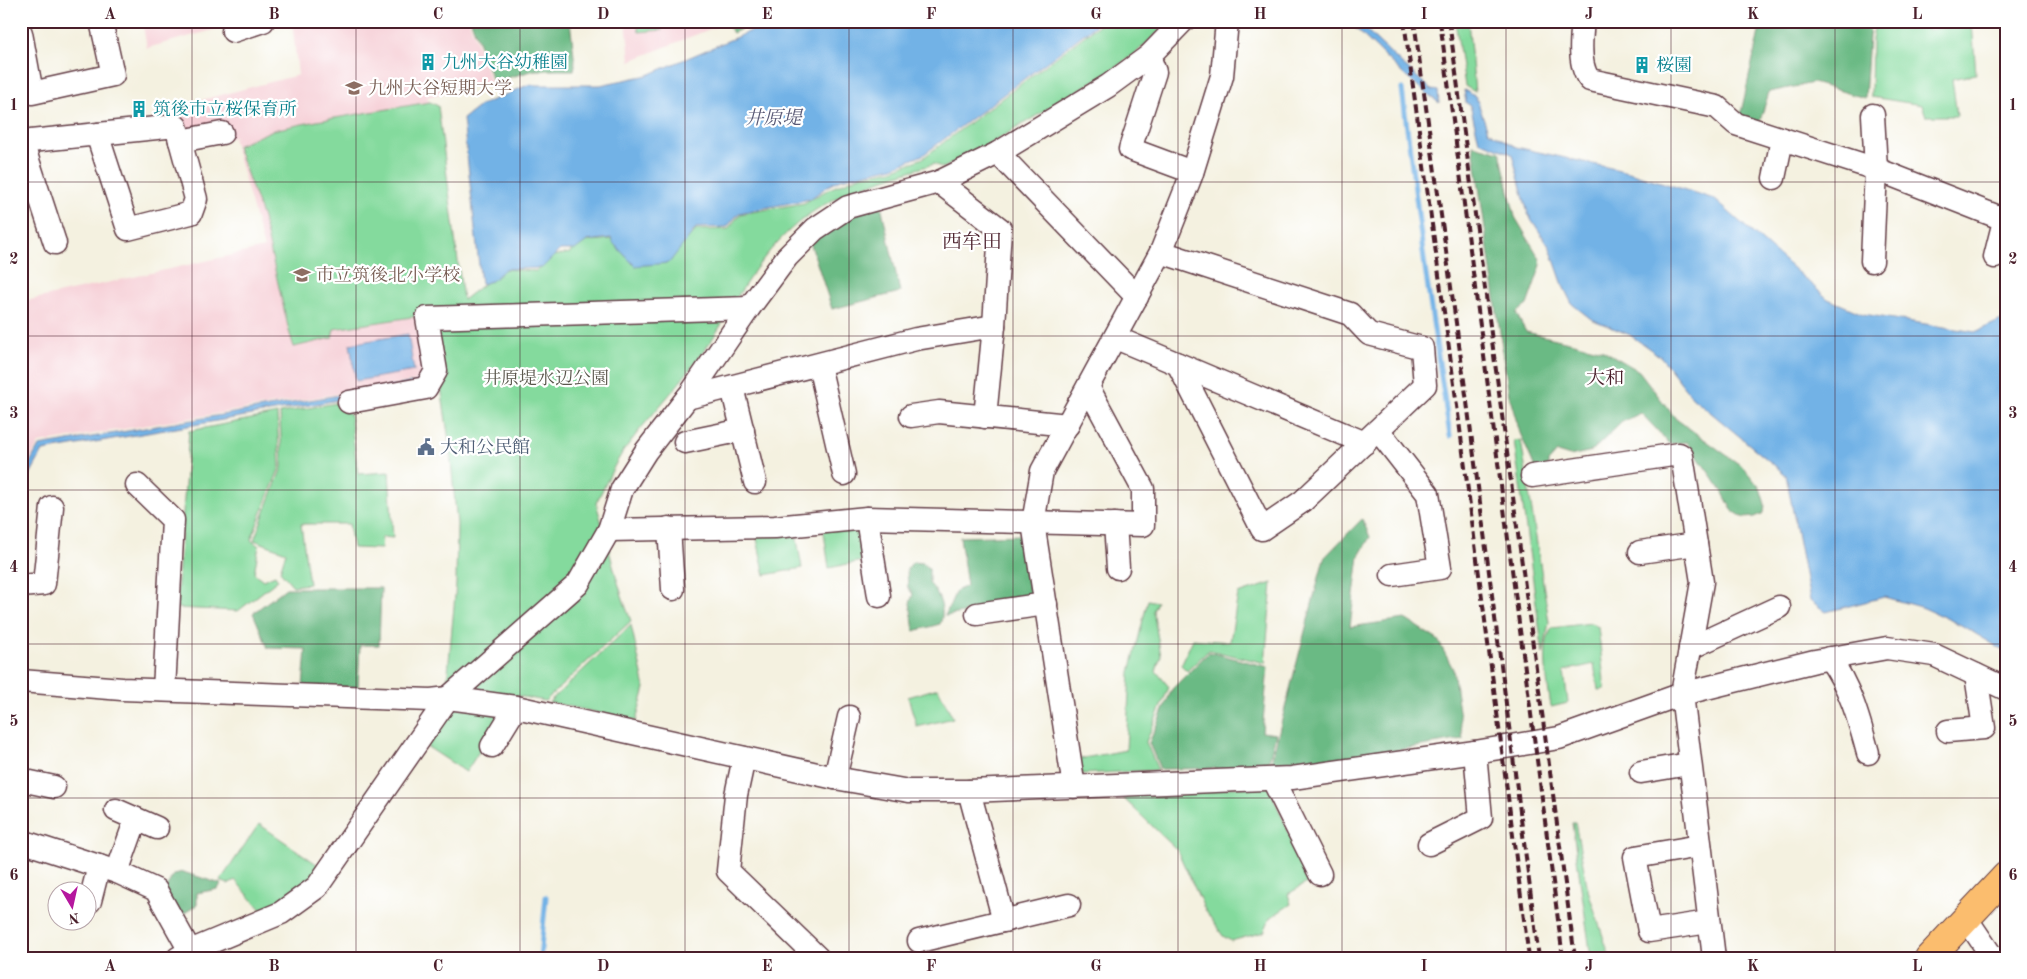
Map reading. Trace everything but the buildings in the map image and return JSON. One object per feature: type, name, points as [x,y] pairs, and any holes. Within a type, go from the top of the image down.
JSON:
[{"type":"main road","points":[[1929,958],[2004,881]]},
{"type":"street","points":[[21,33],[32,93],[113,75],[101,21]]},
{"type":"street","points":[[233,31],[263,21]]},
{"type":"street","points":[[21,841],[108,869],[156,890],[184,954],[281,913],[317,887],[448,698],[578,584],[609,530],[622,489],[646,451],[687,398],[787,257],[815,229],[848,207],[939,182],[998,153],[1108,86],[1149,56],[1182,21]]},
{"type":"street","points":[[1074,787],[1033,523],[1042,471],[1116,338],[1161,252],[1192,172],[1222,76],[1227,21]]},
{"type":"street","points":[[1583,21],[1580,43],[1586,76],[1590,80],[1717,107],[1736,124],[1876,169],[1944,194],[2005,220],[1995,257]]},
{"type":"street","points":[[1149,56],[1155,72],[1130,149],[1192,172]]},
{"type":"street","points":[[1872,261],[1876,169],[1874,115]]},
{"type":"street","points":[[55,243],[22,142],[97,134],[176,126],[196,198],[191,213],[128,229],[97,134]]},
{"type":"street","points":[[180,141],[222,133]]},
{"type":"street","points":[[1774,178],[1782,140]]},
{"type":"street","points":[[998,153],[1137,296]]},
{"type":"street","points":[[939,182],[1000,229],[994,326],[985,417]]},
{"type":"street","points":[[1161,252],[1350,314],[1369,334],[1422,348],[1425,385],[1302,501],[1262,530],[1178,364]]},
{"type":"street","points":[[349,402],[426,388],[436,371],[427,318],[749,308]]},
{"type":"street","points":[[687,398],[916,339],[994,326]]},
{"type":"street","points":[[1116,338],[1178,364],[1371,437],[1435,490],[1440,568],[1392,575]]},
{"type":"street","points":[[819,365],[844,474]]},
{"type":"street","points":[[732,387],[755,482]]},
{"type":"street","points":[[609,530],[775,527],[867,518],[1143,525],[1143,489],[1088,387]]},
{"type":"street","points":[[911,416],[940,412],[1068,426]]},
{"type":"street","points":[[685,442],[743,430]]},
{"type":"street","points":[[1532,476],[1679,454],[1682,456],[1702,582],[1682,694],[1714,958]]},
{"type":"street","points":[[137,485],[174,520],[164,690]]},
{"type":"street","points":[[21,586],[44,584],[52,507]]},
{"type":"street","points":[[867,518],[879,596]]},
{"type":"street","points":[[1115,524],[1118,568]]},
{"type":"street","points":[[670,528],[673,588]]},
{"type":"street","points":[[1640,552],[1696,544]]},
{"type":"street","points":[[978,614],[1046,604]]},
{"type":"street","points":[[1690,648],[1779,606]]},
{"type":"street","points":[[21,681],[164,690],[431,700],[448,698],[516,707],[836,778],[909,791],[969,791],[1273,780],[1475,752],[1559,738],[1682,694],[1829,658],[1886,648],[1934,655],[2006,689]]},
{"type":"street","points":[[1829,658],[1841,675],[1861,727],[1868,754]]},
{"type":"street","points":[[1948,731],[1984,728],[1976,675]]},
{"type":"street","points":[[492,746],[516,707]]},
{"type":"street","points":[[836,778],[849,717]]},
{"type":"street","points":[[1429,844],[1481,818],[1475,752]]},
{"type":"street","points":[[744,758],[736,796],[728,871],[818,958]]},
{"type":"street","points":[[1641,772],[1690,764]]},
{"type":"street","points":[[21,780],[54,787]]},
{"type":"street","points":[[1273,780],[1320,874]]},
{"type":"street","points":[[969,791],[1004,921]]},
{"type":"street","points":[[116,810],[157,828]]},
{"type":"street","points":[[98,887],[136,819]]},
{"type":"street","points":[[1700,846],[1635,856],[1649,931],[1709,922]]},
{"type":"street","points":[[919,941],[1069,905]]},
{"type":"street","points":[[1966,918],[1993,958]]},
{"type":"shaded area","points":[[142,21],[246,21],[147,48]]},
{"type":"shaded area","name":"市立筑後北小学校","points":[[292,21],[469,21],[491,82],[427,97],[430,102],[438,106],[464,309],[414,317],[423,371],[416,381],[39,443],[30,459],[21,459],[21,384],[29,334],[21,334],[21,302],[264,248],[233,138],[237,136],[189,148],[181,116],[186,104],[298,75]]},
{"type":"shaded area","points":[[626,21],[716,21],[715,27],[630,61]]},
{"type":"green space","points":[[471,21],[570,21],[574,70],[535,70],[493,82]]},
{"type":"green space","points":[[637,21],[661,21],[662,30],[639,32]]},
{"type":"green space","points":[[672,21],[696,21],[696,25],[673,28]]},
{"type":"green space","points":[[725,21],[758,21],[733,33]]},
{"type":"green space","name":"井原堤水辺公園","points":[[1104,21],[1170,21],[1137,52],[1115,68],[982,149],[943,168],[934,164],[873,183],[823,205],[802,220],[781,239],[761,262],[738,295],[704,351],[624,450],[596,503],[616,578],[631,621],[545,701],[447,683],[456,584],[457,524],[449,441],[441,387],[437,324],[451,311],[334,329],[332,338],[294,347],[263,218],[237,146],[273,130],[317,121],[430,102],[438,106],[463,300],[503,269],[536,271],[553,256],[570,253],[575,243],[611,239],[631,220],[675,219],[692,235],[696,230],[728,229],[740,214],[804,203],[829,189],[860,176],[892,170],[923,158]]},
{"type":"green space","points":[[1455,21],[1468,21],[1475,92],[1465,86]]},
{"type":"green space","points":[[1769,21],[1870,21],[1865,98],[1813,83],[1769,92],[1759,124],[1740,117],[1761,23]]},
{"type":"green space","points":[[1875,21],[1928,21],[1927,30],[1972,23],[1976,74],[1952,79],[1957,116],[1926,116],[1922,105],[1871,97],[1872,40]]},
{"type":"green space","points":[[1473,145],[1500,152],[1515,217],[1540,259],[1541,265],[1527,305],[1516,313],[1526,332],[1603,350],[1639,371],[1676,419],[1743,467],[1760,488],[1765,504],[1764,513],[1755,517],[1744,518],[1732,510],[1722,491],[1687,442],[1670,444],[1641,413],[1622,422],[1592,451],[1570,456],[1557,452],[1548,462],[1548,468],[1536,470],[1520,433],[1509,395]]},
{"type":"green space","points":[[881,205],[900,292],[832,309],[810,242],[852,215]]},
{"type":"green space","points":[[336,403],[350,414],[358,474],[389,472],[393,538],[382,537],[381,549],[353,548],[349,524],[301,524],[309,584],[293,586],[280,571],[286,552],[254,540],[282,467],[280,413]]},
{"type":"green space","points":[[277,414],[280,467],[251,540],[259,546],[254,573],[263,580],[275,575],[278,580],[238,611],[176,608],[189,431]]},
{"type":"green space","points":[[1521,440],[1549,622],[1543,654],[1514,441]]},
{"type":"green space","points":[[1362,519],[1370,537],[1359,556],[1350,627],[1405,619],[1438,640],[1453,669],[1463,739],[1303,766],[1273,768],[1271,762],[1324,558]]},
{"type":"green space","points":[[860,524],[867,560],[829,568],[823,526]]},
{"type":"green space","points":[[796,534],[802,568],[765,575],[756,535]]},
{"type":"green space","points":[[1022,535],[1033,601],[945,616],[956,591],[967,586],[960,537]]},
{"type":"green space","points":[[913,562],[922,563],[929,569],[929,583],[936,592],[942,608],[940,624],[914,631],[910,603],[913,594],[908,588],[907,569]]},
{"type":"green space","points":[[1272,583],[1265,663],[1209,650],[1187,671],[1181,665],[1193,639],[1230,642],[1238,594]]},
{"type":"green space","points":[[286,588],[381,588],[379,645],[360,645],[358,687],[303,687],[306,649],[268,648],[253,613]]},
{"type":"green space","points":[[1148,600],[1157,602],[1153,611],[1161,656],[1156,671],[1169,687],[1146,742],[1158,770],[1082,774],[1079,759],[1126,750],[1130,672]]},
{"type":"green space","points":[[1591,623],[1598,627],[1605,689],[1598,690],[1594,664],[1564,671],[1568,703],[1551,707],[1546,655],[1548,636],[1552,628]]},
{"type":"green space","points":[[631,625],[645,688],[636,721],[549,702]]},
{"type":"green space","points":[[1209,652],[1268,667],[1262,732],[1276,734],[1267,768],[1160,769],[1149,743],[1172,689]]},
{"type":"green space","points":[[938,688],[953,718],[917,727],[908,697]]},
{"type":"green space","points":[[452,707],[503,714],[466,772],[423,744]]},
{"type":"green space","points":[[1269,787],[1310,881],[1288,894],[1291,904],[1270,918],[1264,932],[1231,941],[1223,936],[1205,910],[1177,850],[1115,790]]},
{"type":"green space","points":[[1572,823],[1575,823],[1588,890],[1610,958],[1591,958]]},
{"type":"green space","points":[[259,824],[321,867],[309,884],[263,912],[235,880],[228,884],[220,881]]},
{"type":"green space","points":[[183,872],[221,884],[218,889],[197,893],[197,905],[177,918],[165,889],[174,874]]},
{"type":"water","name":"井原堤","points":[[774,21],[1101,21],[923,155],[893,167],[841,179],[810,199],[739,213],[727,227],[696,228],[669,263],[635,266],[613,243],[611,238],[587,241],[575,250],[560,250],[542,268],[505,269],[492,281],[481,284],[463,119],[481,105],[528,85],[600,85],[648,75]]},
{"type":"water","points":[[1348,21],[1357,21],[1432,90],[1438,91],[1439,103],[1405,76]]},
{"type":"water","points":[[1464,90],[1476,97],[1488,131],[1516,147],[1629,172],[1714,199],[1828,299],[1863,314],[1975,332],[2006,318],[2006,652],[1961,625],[1924,608],[1884,597],[1826,612],[1810,600],[1786,475],[1692,397],[1661,357],[1630,335],[1591,319],[1572,304],[1564,288],[1550,248],[1528,214],[1512,154],[1479,141],[1470,105],[1466,103]]},
{"type":"water","points":[[418,333],[429,371],[419,386],[43,451],[21,491],[21,479],[39,446],[416,382],[424,372]]},
{"type":"water","points":[[408,334],[414,371],[356,381],[350,344]]},
{"type":"waterway","points":[[1402,89],[1426,275],[1450,436]]},
{"type":"waterway","points":[[540,958],[546,897]]},
{"type":"railway","points":[[1404,21],[1457,406],[1529,958]]},
{"type":"railway","points":[[1414,21],[1467,402],[1539,958]]},
{"type":"railway","points":[[1440,21],[1563,958]]},
{"type":"railway","points":[[1449,21],[1575,958]]},
{"type":"place","name":"九州大谷幼稚園","points":[[428,62]]},
{"type":"place","name":"桜園","points":[[1642,65]]},
{"type":"place","name":"九州大谷短期大学","points":[[354,88]]},
{"type":"place","name":"筑後市立桜保育所","points":[[139,109]]},
{"type":"place","name":"市立筑後北小学校","points":[[302,275]]},
{"type":"place","name":"大和公民館","points":[[426,447]]},
{"type":"district","name":"西牟田","points":[[972,241]]},
{"type":"district","name":"大和","points":[[1605,377]]}]
